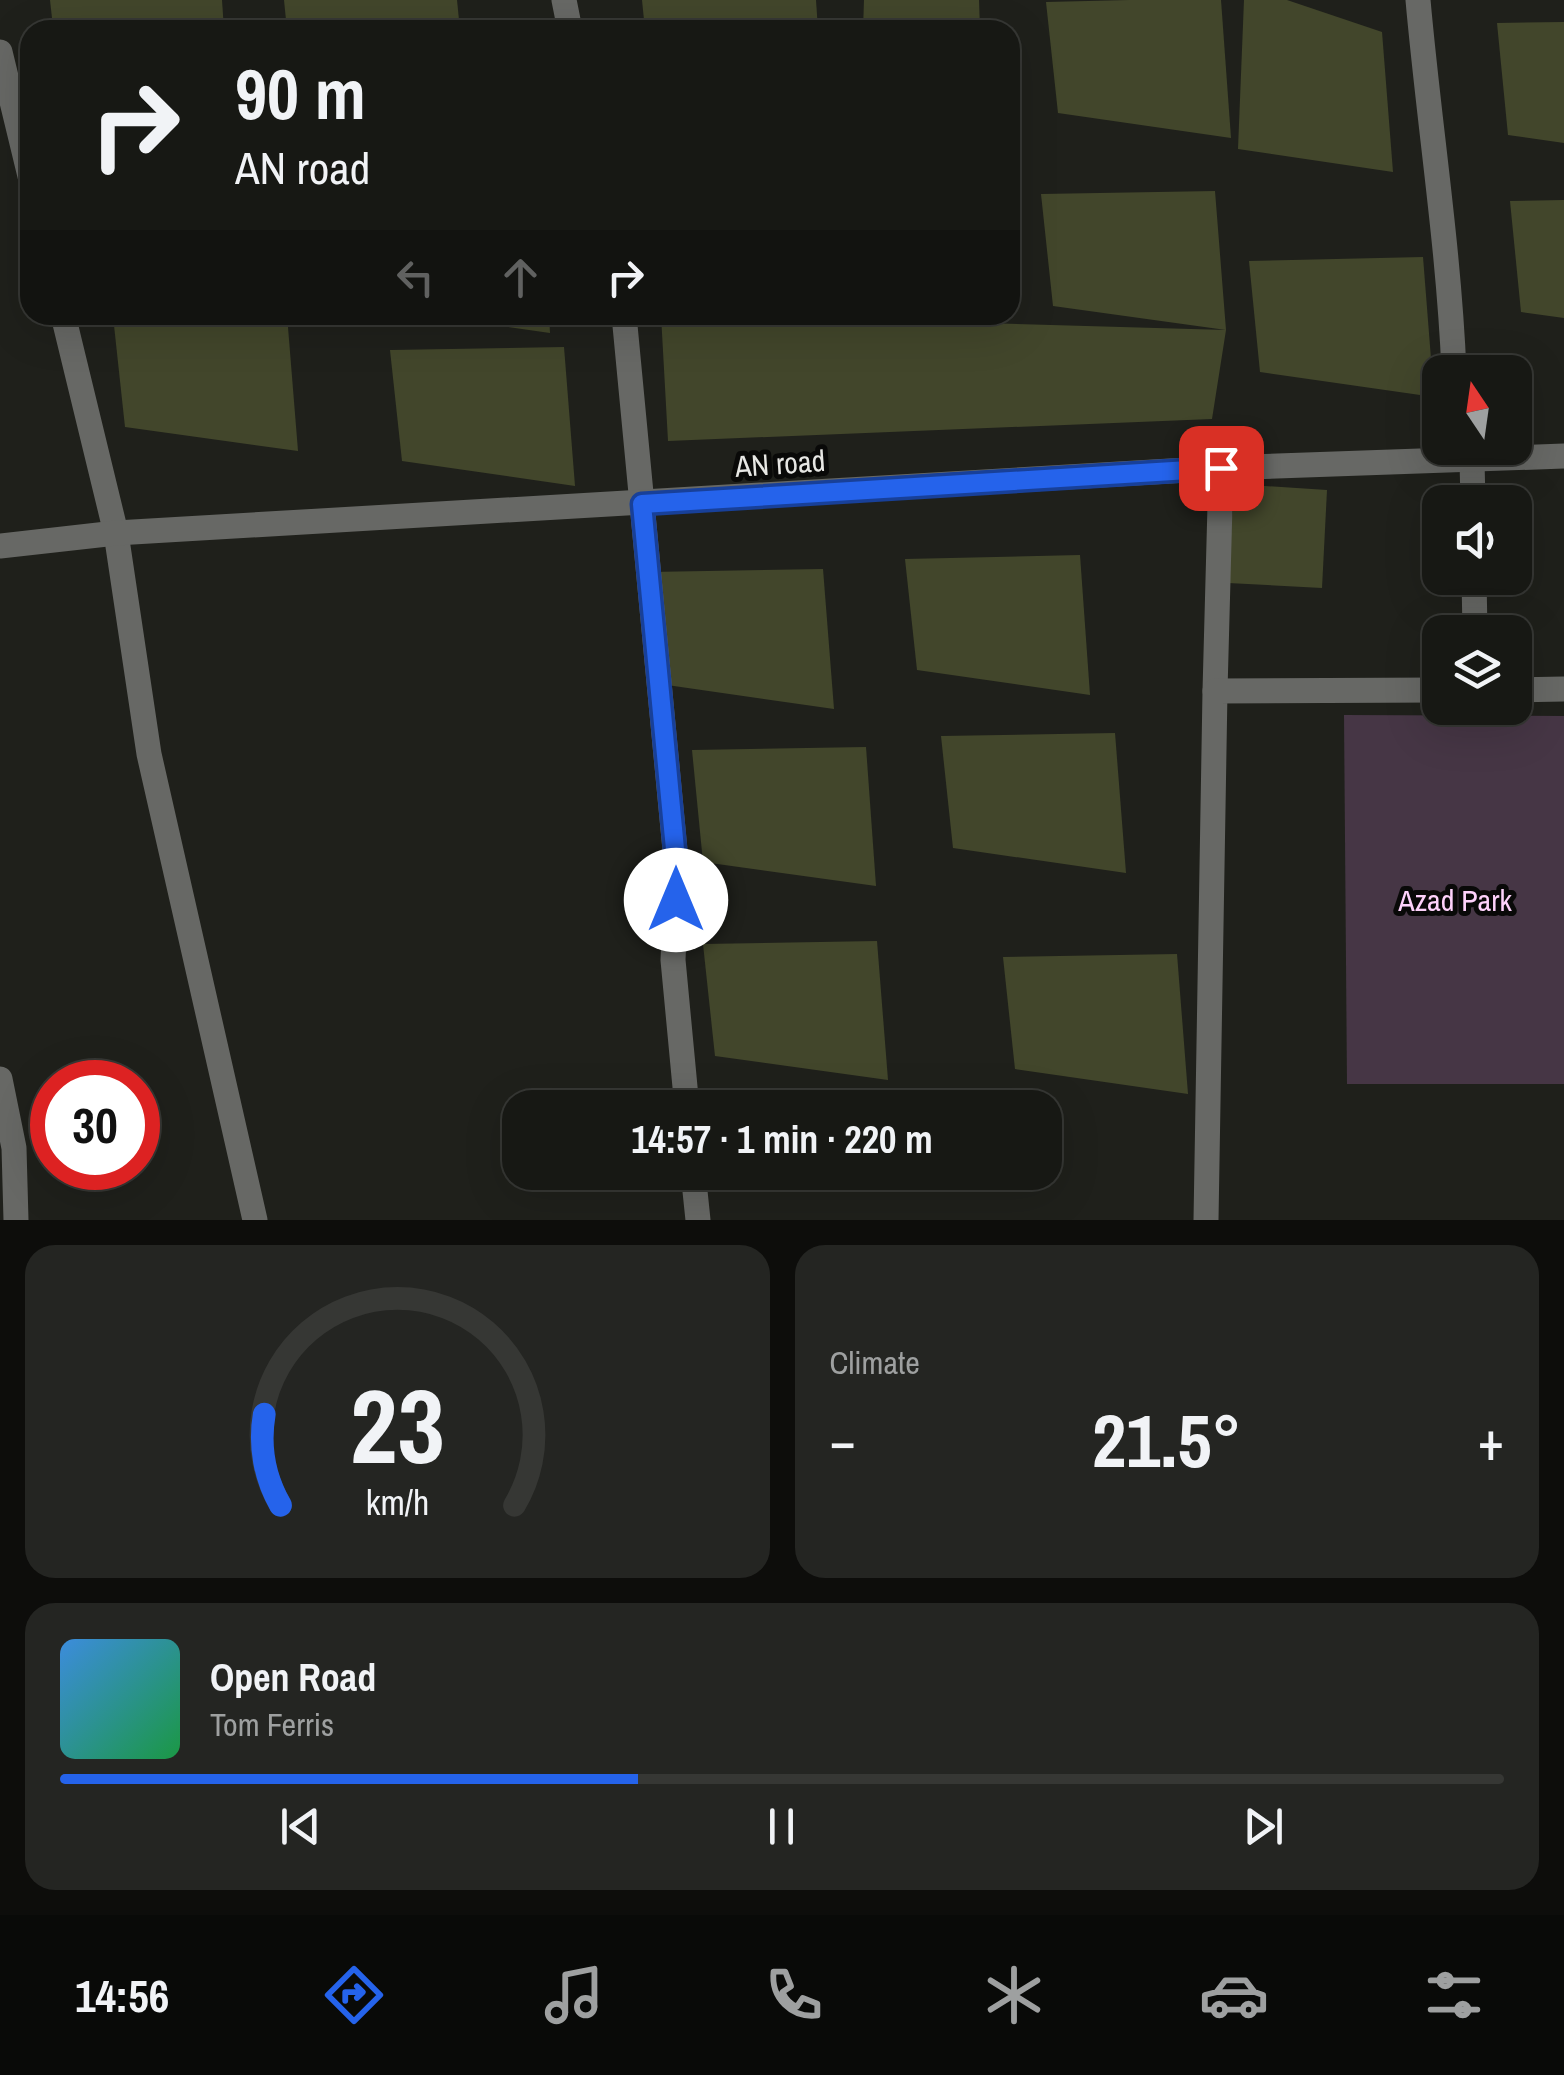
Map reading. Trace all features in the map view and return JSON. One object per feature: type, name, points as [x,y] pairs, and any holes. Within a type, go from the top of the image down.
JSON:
[{"type":"street","points":[[1418,0],[1430,143],[1451,288],[1453,355]]},
{"type":"street","points":[[0,52],[20,135]]},
{"type":"street","points":[[65,325],[116,532],[149,754],[255,1220]]},
{"type":"street","points":[[625,325],[677,870],[673,960],[685,1090]]},
{"type":"street","name":"AN road","points":[[1532,456],[1564,456]]},
{"type":"street","name":"AN road","points":[[0,546],[116,532],[1422,458]]},
{"type":"street","points":[[1206,1220],[1221,468]]},
{"type":"street","points":[[1532,690],[1564,689]]},
{"type":"street","points":[[1215,691],[1422,690]]},
{"type":"street","points":[[0,1079],[14,1148],[16,1220]]},
{"type":"street","points":[[695,1190],[698,1220]]},
{"type":"green space","name":"Azad Park","points":[[1344,715],[1422,715],[1422,725],[1532,725],[1532,716],[1564,716],[1564,1084],[1347,1084]]},
{"type":"building","points":[[50,0],[222,0],[223,20],[66,20],[52,18]]},
{"type":"building","points":[[284,0],[457,0],[459,20],[286,20]]},
{"type":"building","points":[[642,0],[816,0],[817,20],[644,20]]},
{"type":"building","points":[[864,0],[979,0],[980,20],[863,20]]},
{"type":"building","points":[[1221,0],[1231,138],[1058,113],[1046,2]]},
{"type":"building","points":[[1244,0],[1287,0],[1382,32],[1393,172],[1238,149]]},
{"type":"building","points":[[1564,22],[1564,143],[1508,135],[1497,23]]},
{"type":"building","points":[[1215,191],[1226,330],[1053,306],[1041,194]]},
{"type":"building","points":[[1564,200],[1564,318],[1521,312],[1510,201]]},
{"type":"building","points":[[1423,257],[1431,355],[1422,355],[1422,395],[1260,372],[1249,261]]},
{"type":"building","points":[[1020,324],[1226,330],[1212,419],[668,441],[662,325]]},
{"type":"building","points":[[114,325],[288,325],[298,451],[125,427]]},
{"type":"building","points":[[495,325],[550,325],[550,333]]},
{"type":"building","points":[[564,347],[575,486],[402,461],[390,350]]},
{"type":"building","points":[[1234,484],[1327,490],[1322,588],[1228,583]]},
{"type":"building","points":[[1080,555],[1090,695],[917,670],[905,559]]},
{"type":"building","points":[[823,569],[834,709],[660,684],[649,572]]},
{"type":"building","points":[[1115,733],[1126,873],[953,848],[941,736]]},
{"type":"building","points":[[866,747],[876,886],[703,862],[692,750]]},
{"type":"building","points":[[877,941],[888,1080],[715,1056],[703,944]]},
{"type":"building","points":[[1177,954],[1188,1094],[1015,1069],[1003,957]]},
{"type":"route","points":[[676,900],[677,870],[642,504],[1221,468]]}]
